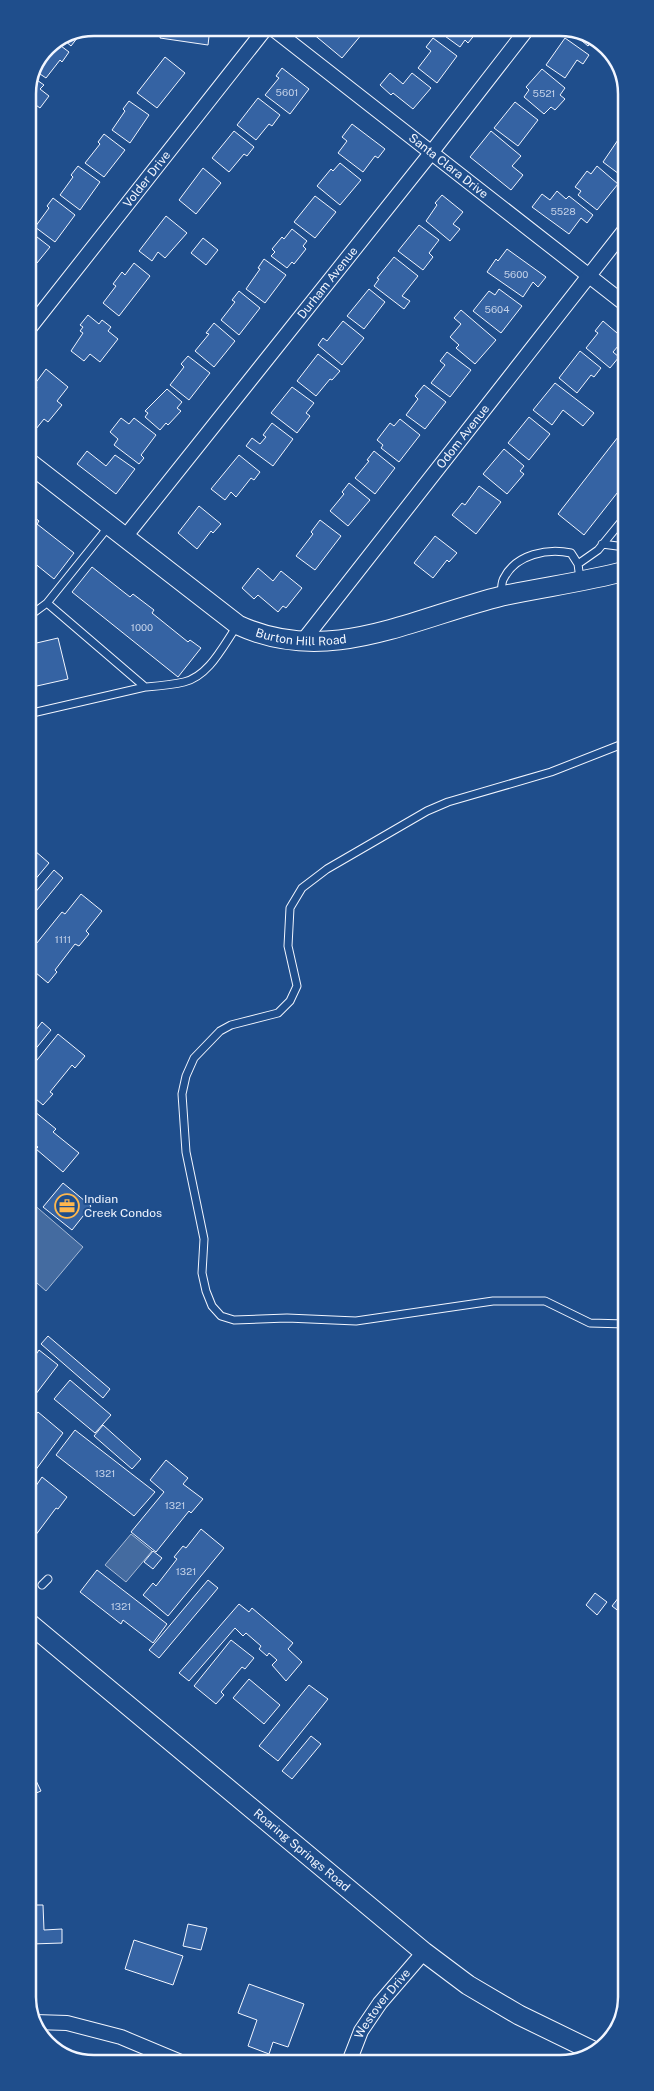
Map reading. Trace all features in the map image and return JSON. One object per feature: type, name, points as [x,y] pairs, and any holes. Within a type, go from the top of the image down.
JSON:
[{"type":"street","name":"Volder Drive","points":[[36,320],[260,36]]},
{"type":"street","name":"Santa Clara Drive","points":[[282,36],[618,299]]},
{"type":"street","name":"Durham Avenue","points":[[125,537],[522,36]]},
{"type":"street","name":"Odom Avenue","points":[[302,642],[618,239]]},
{"type":"street","name":"Burton Hill Road","points":[[36,468],[238,625],[257,634],[280,640],[326,643],[370,635],[579,572],[618,571]]},
{"type":"street","name":"Roaring Springs Road","points":[[36,1629],[424,1952],[468,1985],[519,2015],[588,2047]]},
{"type":"street","name":"Westover Drive","points":[[352,2055],[362,2031],[380,2002],[424,1952]]},
{"type":"street","points":[[42,2022],[67,2023],[121,2036],[165,2055]]},
{"type":"lane","points":[[36,611],[47,603],[110,526]]},
{"type":"lane","points":[[501,597],[503,579],[515,563],[543,552],[571,553],[579,572],[618,526]]},
{"type":"lane","points":[[602,544],[618,546]]},
{"type":"lane","points":[[47,603],[145,687]]},
{"type":"lane","points":[[36,712],[145,687],[185,682],[205,670],[238,625]]},
{"type":"lane","points":[[618,745],[551,772],[448,802],[427,811],[327,868],[308,883],[297,893],[290,908],[288,946],[296,986],[290,1001],[278,1013],[231,1026],[220,1031],[194,1058],[186,1076],[182,1094],[186,1152],[204,1239],[202,1273],[212,1306],[221,1316],[234,1320],[287,1318],[356,1321],[493,1301],[538,1300],[545,1301],[590,1322],[618,1324]]},
{"type":"lane","points":[[42,1585],[48,1579]]},
{"type":"water","points":[[36,1206],[83,1247],[46,1291],[36,1282]]},
{"type":"water","points":[[131,1534],[152,1551],[126,1582],[105,1565]]},
{"type":"building","points":[[160,36],[209,36],[208,45],[160,38]]},
{"type":"building","points":[[316,36],[360,36],[342,58]]},
{"type":"building","points":[[445,36],[474,36],[468,43],[465,40],[460,47]]},
{"type":"building","points":[[433,38],[457,56],[437,83],[418,68],[431,51],[426,47]]},
{"type":"building","points":[[565,38],[589,55],[583,64],[577,60],[565,78],[546,65]]},
{"type":"building","points":[[76,40],[71,46],[68,43]]},
{"type":"building","points":[[62,46],[69,52],[46,78],[40,74],[41,72],[53,53]]},
{"type":"building","points":[[165,57],[185,73],[157,108],[137,93]]},
{"type":"building","points":[[282,68],[309,89],[290,114],[265,95],[279,78],[276,76]]},
{"type":"building","points":[[542,69],[565,88],[560,95],[565,99],[555,110],[551,107],[544,114],[524,97],[529,90],[526,87]]},
{"type":"building","points":[[390,73],[403,84],[412,73],[431,88],[413,109],[393,93],[391,95],[380,85]]},
{"type":"building","points":[[38,81],[44,85],[40,89],[49,96],[40,108],[36,105]]},
{"type":"building","points":[[258,98],[280,115],[272,126],[269,124],[256,140],[237,125]]},
{"type":"building","points":[[129,101],[149,115],[130,143],[112,130],[125,111],[123,109]]},
{"type":"building","points":[[515,102],[538,120],[518,146],[494,128]]},
{"type":"building","points":[[352,124],[385,149],[378,158],[375,156],[363,172],[338,153],[347,141],[342,137]]},
{"type":"building","points":[[234,131],[254,147],[247,156],[244,154],[229,172],[212,158]]},
{"type":"building","points":[[491,131],[521,156],[512,166],[523,175],[511,190],[470,157]]},
{"type":"building","points":[[104,134],[125,150],[104,177],[85,163],[100,144],[98,142]]},
{"type":"building","points":[[618,140],[618,173],[603,162]]},
{"type":"building","points":[[340,163],[361,180],[340,205],[317,186],[331,169],[333,171]]},
{"type":"building","points":[[78,166],[100,182],[80,210],[60,195],[73,177],[71,175]]},
{"type":"building","points":[[597,166],[618,184],[597,210],[578,195],[581,191],[575,187],[587,171],[591,174]]},
{"type":"building","points":[[203,168],[221,183],[196,214],[179,200]]},
{"type":"building","points":[[557,191],[566,199],[569,196],[593,215],[587,223],[581,218],[569,234],[532,207],[542,194],[550,200]]},
{"type":"building","points":[[442,195],[463,212],[453,224],[460,229],[450,241],[426,221],[437,205],[435,203]]},
{"type":"building","points":[[315,196],[336,212],[315,238],[294,222]]},
{"type":"building","points":[[53,198],[75,215],[55,242],[36,228],[49,208],[47,206]]},
{"type":"building","points":[[166,216],[187,233],[165,258],[158,252],[152,261],[139,251]]},
{"type":"building","points":[[419,225],[439,240],[429,253],[433,257],[423,270],[398,251]]},
{"type":"building","points":[[292,229],[307,241],[303,246],[306,249],[294,264],[292,262],[287,268],[271,256],[275,252],[272,249]]},
{"type":"building","points":[[36,236],[50,247],[36,262]]},
{"type":"building","points":[[203,238],[218,250],[206,265],[191,253]]},
{"type":"building","points":[[507,249],[546,277],[538,287],[533,282],[523,297],[487,272],[496,259],[498,261]]},
{"type":"building","points":[[394,257],[418,276],[402,296],[410,301],[404,309],[374,286],[379,279],[377,278]]},
{"type":"building","points":[[264,259],[286,275],[265,303],[246,289],[260,269],[258,268]]},
{"type":"building","points":[[134,263],[150,276],[119,316],[103,303],[116,286],[113,284],[122,272],[125,275]]},
{"type":"building","points":[[369,289],[385,302],[364,329],[347,316]]},
{"type":"building","points":[[499,289],[522,306],[501,333],[473,311],[489,291],[495,295]]},
{"type":"building","points":[[239,291],[260,308],[239,335],[221,320],[235,302],[232,300]]},
{"type":"building","points":[[461,310],[496,340],[475,364],[456,348],[459,345],[450,337],[461,324],[454,318]]},
{"type":"building","points":[[88,315],[99,324],[102,320],[111,327],[108,331],[118,339],[100,362],[90,354],[84,361],[71,351],[83,333],[80,331],[83,327],[80,325]]},
{"type":"building","points":[[343,321],[364,338],[342,365],[318,345],[323,338],[327,341]]},
{"type":"building","points":[[603,321],[618,334],[618,346],[613,352],[618,358],[610,368],[586,348],[598,333],[595,331]]},
{"type":"building","points":[[214,323],[235,341],[214,367],[195,351],[209,334],[206,333]]},
{"type":"building","points":[[580,351],[601,368],[594,377],[591,375],[577,393],[559,378]]},
{"type":"building","points":[[447,352],[471,370],[450,397],[431,383],[445,365],[440,361]]},
{"type":"building","points":[[318,354],[340,371],[332,380],[330,379],[316,396],[297,381]]},
{"type":"building","points":[[188,356],[210,373],[189,400],[170,385],[184,367],[181,364]]},
{"type":"building","points":[[46,369],[68,387],[57,401],[62,405],[48,422],[44,419],[36,429],[37,387],[36,382]]},
{"type":"building","points":[[555,383],[594,413],[583,426],[563,410],[552,425],[533,410]]},
{"type":"building","points":[[424,385],[446,402],[425,429],[406,415],[418,399],[415,396]]},
{"type":"building","points":[[292,387],[314,403],[306,413],[310,416],[297,433],[271,413]]},
{"type":"building","points":[[167,389],[182,402],[177,408],[181,411],[168,425],[166,423],[160,430],[145,417],[148,413],[145,411]]},
{"type":"building","points":[[529,417],[550,434],[529,460],[508,443]]},
{"type":"building","points":[[121,418],[129,424],[134,418],[156,435],[141,455],[144,458],[139,464],[114,445],[118,439],[110,432]]},
{"type":"building","points":[[400,419],[420,435],[399,462],[381,448],[383,445],[377,440],[390,423],[394,426]]},
{"type":"building","points":[[272,423],[293,439],[273,466],[246,446],[252,438],[260,444],[266,437],[263,435]]},
{"type":"building","points":[[618,437],[618,492],[584,535],[558,514]]},
{"type":"building","points":[[504,449],[524,466],[520,471],[524,474],[507,494],[483,474]]},
{"type":"building","points":[[87,451],[106,466],[115,455],[135,469],[116,494],[77,464]]},
{"type":"building","points":[[374,451],[395,468],[375,494],[355,478],[369,461],[367,460]]},
{"type":"building","points":[[239,455],[260,472],[254,480],[251,478],[236,497],[231,492],[225,500],[211,489]]},
{"type":"building","points":[[349,483],[370,500],[348,526],[330,511],[344,494],[342,492]]},
{"type":"building","points":[[479,486],[501,502],[476,534],[452,515],[462,503],[465,505]]},
{"type":"building","points":[[199,506],[221,524],[213,533],[211,531],[197,549],[178,533]]},
{"type":"building","points":[[36,519],[39,521],[37,524],[74,553],[54,579],[36,564]]},
{"type":"building","points":[[320,520],[341,536],[315,570],[296,556],[313,534],[311,532]]},
{"type":"building","points":[[435,536],[457,553],[449,562],[447,560],[433,578],[414,563]]},
{"type":"building","points":[[92,567],[130,597],[133,594],[154,610],[152,613],[188,642],[190,640],[201,648],[178,677],[72,592]]},
{"type":"building","points":[[258,568],[273,581],[281,571],[302,588],[286,608],[283,606],[278,612],[258,595],[254,599],[242,588]]},
{"type":"building","points":[[58,638],[68,679],[36,686],[36,643]]},
{"type":"building","points":[[36,852],[49,863],[36,878]]},
{"type":"building","points":[[54,870],[63,878],[36,911],[36,891]]},
{"type":"building","points":[[81,894],[102,911],[86,931],[89,934],[79,946],[75,944],[55,970],[57,972],[48,983],[36,973],[36,944],[62,912],[65,914]]},
{"type":"building","points":[[42,1022],[51,1030],[36,1048],[36,1030]]},
{"type":"building","points":[[58,1034],[85,1056],[75,1068],[72,1065],[50,1092],[53,1094],[43,1105],[36,1099],[36,1061]]},
{"type":"building","points":[[36,1113],[56,1129],[53,1132],[79,1153],[63,1172],[36,1149],[38,1147],[36,1145]]},
{"type":"building","name":"Indian Creek Condos","points":[[63,1183],[91,1206],[72,1230],[43,1207]]},
{"type":"building","points":[[48,1336],[110,1389],[103,1398],[41,1344]]},
{"type":"building","points":[[39,1350],[58,1365],[36,1394],[36,1354]]},
{"type":"building","points":[[70,1380],[111,1415],[95,1433],[54,1399]]},
{"type":"building","points":[[38,1412],[63,1433],[36,1470],[36,1414]]},
{"type":"building","points":[[103,1425],[141,1459],[132,1469],[94,1436]]},
{"type":"building","points":[[75,1430],[155,1492],[134,1516],[56,1455]]},
{"type":"building","points":[[166,1460],[188,1478],[183,1484],[203,1499],[191,1513],[189,1511],[156,1552],[131,1532],[164,1492],[150,1480]]},
{"type":"building","points":[[42,1477],[67,1497],[58,1509],[56,1508],[36,1535],[36,1486]]},
{"type":"building","points":[[201,1529],[224,1548],[168,1616],[143,1595],[153,1583],[156,1586],[177,1559],[174,1557],[183,1546],[186,1548]]},
{"type":"building","points":[[153,1551],[162,1558],[153,1569],[144,1562]]},
{"type":"building","points":[[97,1570],[167,1624],[153,1643],[123,1620],[121,1624],[80,1592]]},
{"type":"building","points":[[208,1580],[218,1588],[159,1658],[149,1650]]},
{"type":"building","points":[[595,1593],[607,1602],[597,1615],[586,1605]]},
{"type":"building","points":[[618,1598],[618,1611],[612,1606]]},
{"type":"building","points":[[239,1604],[249,1612],[252,1608],[293,1643],[288,1649],[302,1662],[286,1681],[272,1665],[277,1660],[269,1653],[267,1656],[259,1649],[261,1646],[246,1633],[243,1636],[235,1628],[189,1681],[179,1673]]},
{"type":"building","points":[[231,1640],[254,1658],[245,1669],[242,1667],[221,1692],[224,1695],[216,1704],[194,1686]]},
{"type":"building","points":[[249,1679],[280,1705],[264,1724],[233,1698]]},
{"type":"building","points":[[309,1685],[328,1699],[278,1761],[259,1746]]},
{"type":"building","points":[[311,1736],[321,1744],[292,1779],[282,1771]]},
{"type":"building","points":[[36,1781],[41,1791],[36,1793]]},
{"type":"building","points":[[36,1905],[43,1905],[44,1930],[62,1929],[62,1943],[36,1944]]},
{"type":"building","points":[[188,1924],[207,1928],[201,1950],[183,1946]]},
{"type":"building","points":[[134,1940],[183,1956],[173,1985],[125,1969]]},
{"type":"building","points":[[249,1984],[304,2004],[288,2047],[273,2042],[269,2054],[248,2046],[257,2020],[238,2013]]},
{"type":"place","name":"Indian Creek Condos","points":[[67,1206]]}]
